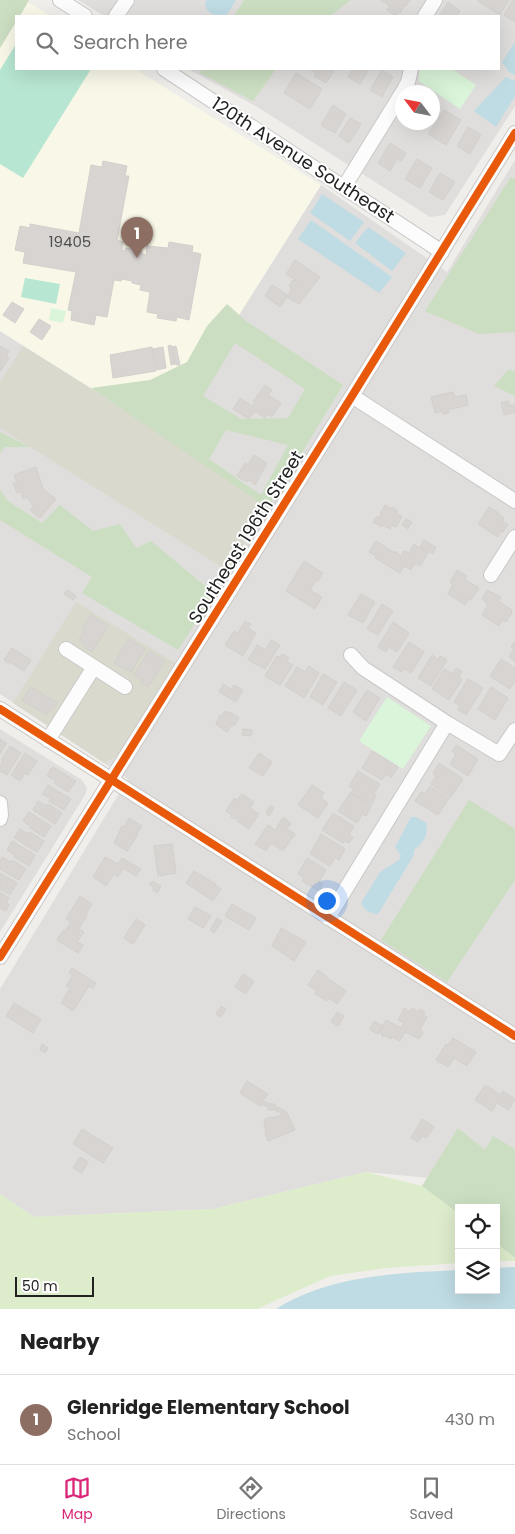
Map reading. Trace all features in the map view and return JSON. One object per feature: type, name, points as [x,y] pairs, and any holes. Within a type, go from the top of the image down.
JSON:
[{"type":"street","points":[[60,0],[83,15]]},
{"type":"street","points":[[117,15],[127,0]]},
{"type":"street","points":[[426,15],[435,0]]},
{"type":"street","name":"120th Avenue Southeast","points":[[166,70],[442,252]]},
{"type":"street","points":[[407,85],[411,70]]},
{"type":"street","points":[[344,187],[395,106]]},
{"type":"street","name":"Southeast 196th Street","points":[[0,957],[515,133]]},
{"type":"street","points":[[352,396],[515,501]]},
{"type":"street","points":[[490,575],[515,537]]},
{"type":"street","points":[[66,649],[124,686]]},
{"type":"street","points":[[351,655],[363,668],[447,724],[499,754],[515,730]]},
{"type":"street","points":[[48,740],[94,667]]},
{"type":"street","points":[[0,709],[515,1036]]},
{"type":"street","points":[[328,918],[447,724]]},
{"type":"shaded area","points":[[78,0],[515,0],[515,106],[445,215],[430,217],[259,108],[190,70],[500,70],[500,15],[102,15]]},
{"type":"shaded area","points":[[28,2],[49,15],[21,15]]},
{"type":"shaded area","points":[[15,24],[15,70],[137,70],[321,185],[164,434],[0,331],[0,48]]},
{"type":"shaded area","points":[[515,160],[515,1186],[366,1172],[213,1209],[34,1217],[0,1194],[0,989],[128,779],[0,694],[0,331],[164,434],[321,185],[447,272]]},
{"type":"shaded area","points":[[23,346],[271,501],[228,571],[0,428],[0,382]]},
{"type":"shaded area","points":[[76,602],[177,664],[117,756],[104,763],[13,703]]},
{"type":"shaded area","points":[[0,729],[82,780],[87,788],[85,795],[0,932]]},
{"type":"green space","points":[[0,0],[29,0],[21,15],[15,15],[15,24],[0,48]]},
{"type":"green space","points":[[244,0],[351,0],[331,15],[235,15]]},
{"type":"green space","points":[[15,46],[15,70],[90,70],[23,178],[0,164],[0,70]]},
{"type":"green space","points":[[202,70],[275,70],[253,101],[200,73]]},
{"type":"green space","points":[[420,70],[454,70],[476,85],[460,109],[440,95],[440,85],[425,85],[419,81]]},
{"type":"green space","points":[[511,177],[515,179],[515,332],[479,334],[425,311]]},
{"type":"green space","points":[[25,278],[60,284],[56,304],[21,297]]},
{"type":"green space","points":[[227,304],[246,321],[343,385],[268,508],[91,388],[150,380],[187,362],[207,326]],"holes":[[[235,343],[305,389],[288,418],[241,419],[203,396]],[[226,430],[288,445],[261,495],[209,459]]]},
{"type":"green space","points":[[51,308],[66,311],[63,323],[49,320]]},
{"type":"green space","points":[[509,369],[515,372],[515,396],[494,386]]},
{"type":"green space","points":[[0,432],[30,447],[5,447],[0,453]]},
{"type":"green space","points":[[0,490],[8,501],[42,523],[60,505],[93,531],[120,524],[136,548],[151,541],[204,585],[218,587],[178,650],[82,593],[92,577],[0,520]]},
{"type":"green space","points":[[387,697],[431,726],[403,769],[359,741]]},
{"type":"green space","points":[[469,800],[515,829],[515,880],[447,982],[381,940]]},
{"type":"green space","points":[[458,1128],[485,1150],[493,1136],[515,1149],[515,1258],[500,1246],[500,1204],[455,1204],[455,1211],[422,1186]]},
{"type":"green space","points":[[366,1172],[422,1186],[455,1211],[455,1263],[386,1268],[330,1276],[257,1309],[0,1309],[0,1194],[34,1217],[213,1209]]},
{"type":"green space","points":[[500,1246],[515,1258],[515,1261],[500,1261]]},
{"type":"water","points":[[207,0],[236,0],[227,15],[210,13],[205,4]]},
{"type":"water","points":[[515,42],[515,75],[509,72],[502,62]]},
{"type":"water","points":[[506,77],[515,81],[515,96],[496,127],[474,111]]},
{"type":"water","points":[[322,194],[364,222],[350,241],[310,213]]},
{"type":"water","points":[[311,220],[392,277],[379,293],[298,239]]},
{"type":"water","points":[[368,227],[406,253],[392,271],[355,243]]},
{"type":"water","points":[[411,817],[416,817],[426,823],[427,831],[424,838],[414,850],[414,855],[378,914],[370,912],[361,903],[380,872],[399,860],[401,855],[395,847]]},
{"type":"water","points":[[515,1267],[515,1309],[276,1309],[319,1289],[341,1283],[364,1278],[412,1273],[455,1270],[455,1294],[500,1294],[500,1268]]},
{"type":"building","points":[[380,0],[410,0],[397,15],[387,10],[390,6]]},
{"type":"building","points":[[478,0],[509,0],[500,15]]},
{"type":"building","points":[[513,0],[515,0],[515,22],[504,15]]},
{"type":"building","points":[[448,2],[460,11],[458,15],[440,15]]},
{"type":"building","points":[[311,70],[334,70],[326,83],[314,76],[316,73]]},
{"type":"building","points":[[352,70],[368,70],[360,84],[348,77]]},
{"type":"building","points":[[382,70],[393,77],[382,97],[370,90]]},
{"type":"building","points":[[296,73],[322,89],[310,109],[284,93]]},
{"type":"building","points":[[333,105],[346,114],[335,133],[321,125]]},
{"type":"building","points":[[444,110],[461,120],[446,145],[428,134],[431,130],[440,130],[440,116]]},
{"type":"building","points":[[350,118],[361,124],[349,143],[339,136]]},
{"type":"building","points":[[468,127],[481,135],[470,154],[457,146]]},
{"type":"building","points":[[390,143],[406,153],[401,161],[397,159],[390,171],[378,163]]},
{"type":"building","points":[[417,159],[432,168],[420,188],[405,179]]},
{"type":"building","points":[[103,161],[127,166],[125,176],[129,176],[117,240],[123,242],[122,250],[125,251],[125,248],[130,249],[131,242],[140,243],[138,251],[142,251],[142,254],[146,255],[147,246],[168,248],[169,242],[193,246],[192,252],[201,254],[189,320],[177,317],[176,321],[157,318],[158,314],[147,312],[150,292],[140,290],[141,285],[122,279],[121,281],[114,280],[107,317],[96,315],[94,325],[71,320],[72,311],[68,310],[76,272],[23,263],[25,252],[15,250],[20,226],[30,228],[30,224],[79,233],[91,165],[102,167]]},
{"type":"building","points":[[440,173],[455,182],[443,200],[429,192]]},
{"type":"building","points":[[295,260],[320,277],[299,304],[287,297],[280,307],[265,296],[272,285],[288,295],[292,288],[289,286],[293,280],[297,281],[286,274]]},
{"type":"building","points":[[12,302],[24,309],[15,323],[3,315]]},
{"type":"building","points":[[39,319],[51,326],[42,340],[30,332]]},
{"type":"building","points":[[171,345],[175,364],[171,365],[168,346]]},
{"type":"building","points":[[0,346],[9,351],[6,356],[9,358],[0,372]]},
{"type":"building","points":[[176,346],[180,365],[176,365],[172,347]]},
{"type":"building","points":[[152,347],[156,371],[113,378],[110,355]]},
{"type":"building","points":[[163,347],[166,368],[157,370],[153,349]]},
{"type":"building","points":[[265,385],[272,390],[268,395],[281,403],[272,417],[267,414],[265,418],[255,411],[249,419],[233,409],[240,398],[252,406]]},
{"type":"building","points":[[453,392],[455,397],[466,395],[468,405],[448,410],[449,413],[443,414],[442,411],[435,413],[431,397]]},
{"type":"building","points":[[508,401],[509,406],[514,405],[515,412],[504,415],[501,403]]},
{"type":"building","points":[[254,455],[267,463],[255,485],[249,480],[247,482],[237,476],[245,463],[248,465]]},
{"type":"building","points":[[36,467],[43,489],[56,499],[40,518],[30,510],[33,506],[27,497],[23,499],[21,491],[17,493],[13,483],[17,482],[14,475]]},
{"type":"building","points":[[385,505],[398,511],[394,517],[396,518],[398,514],[402,517],[396,527],[392,525],[390,529],[373,522],[376,517],[379,518]]},
{"type":"building","points":[[489,507],[499,513],[504,518],[502,521],[508,524],[498,537],[478,524]]},
{"type":"building","points":[[406,519],[412,522],[408,529],[402,525]]},
{"type":"building","points":[[424,540],[436,547],[433,554],[420,547]]},
{"type":"building","points":[[376,541],[395,553],[396,551],[401,556],[404,551],[409,553],[414,544],[428,553],[420,566],[415,563],[411,570],[404,566],[400,573],[375,558],[376,556],[369,552]]},
{"type":"building","points":[[304,561],[323,573],[310,590],[322,597],[315,609],[286,591]]},
{"type":"building","points":[[457,570],[467,576],[465,580],[479,588],[465,605],[448,594],[453,584],[450,582]]},
{"type":"building","points":[[67,590],[76,596],[73,600],[64,594]]},
{"type":"building","points":[[487,590],[501,597],[498,601],[512,610],[506,622],[502,620],[499,626],[482,615],[488,605],[482,599]]},
{"type":"building","points":[[361,594],[375,602],[363,623],[348,615]]},
{"type":"building","points":[[382,604],[393,611],[378,635],[367,629]]},
{"type":"building","points":[[91,615],[108,626],[92,652],[83,646],[85,644],[79,640],[85,630],[82,628]]},
{"type":"building","points":[[245,621],[251,624],[248,628],[256,633],[243,656],[225,645],[234,631],[238,633]]},
{"type":"building","points":[[393,622],[409,633],[397,652],[389,647],[386,652],[378,647]]},
{"type":"building","points":[[129,639],[145,649],[131,672],[114,663]]},
{"type":"building","points":[[271,640],[280,645],[265,669],[248,660],[257,645],[266,650]]},
{"type":"building","points":[[515,641],[515,661],[509,657],[514,649],[511,647]]},
{"type":"building","points":[[409,642],[424,652],[411,673],[404,669],[402,672],[393,667]]},
{"type":"building","points":[[12,648],[31,660],[24,671],[4,660]]},
{"type":"building","points":[[149,651],[165,661],[148,687],[141,683],[142,680],[134,675]]},
{"type":"building","points":[[282,654],[289,658],[287,662],[293,665],[280,685],[265,676],[277,656],[280,657]]},
{"type":"building","points":[[432,655],[438,659],[440,656],[447,660],[431,686],[418,678]]},
{"type":"building","points":[[501,659],[515,668],[515,681],[510,689],[490,676]]},
{"type":"building","points":[[309,666],[319,673],[304,698],[285,686],[297,667],[305,672]]},
{"type":"building","points":[[456,668],[462,671],[459,678],[462,680],[449,700],[432,689],[444,669],[453,674]]},
{"type":"building","points":[[323,674],[337,682],[323,705],[310,697]]},
{"type":"building","points":[[468,679],[483,688],[466,715],[458,710],[460,706],[454,702]]},
{"type":"building","points":[[344,682],[357,690],[341,716],[328,708]]},
{"type":"building","points":[[223,684],[231,689],[234,685],[243,690],[236,702],[219,692]]},
{"type":"building","points":[[31,687],[57,703],[52,711],[50,709],[46,715],[22,700]]},
{"type":"building","points":[[491,687],[508,698],[495,720],[478,709]]},
{"type":"building","points":[[367,690],[380,698],[366,721],[353,712]]},
{"type":"building","points":[[225,711],[239,718],[227,732],[216,724],[220,715],[222,716]]},
{"type":"building","points":[[243,729],[252,730],[251,736],[242,735]]},
{"type":"building","points":[[0,739],[7,743],[0,754]]},
{"type":"building","points":[[456,745],[478,759],[468,776],[450,764],[456,754],[452,751]]},
{"type":"building","points":[[10,746],[21,753],[7,775],[0,771],[0,765]]},
{"type":"building","points":[[372,751],[398,767],[391,778],[386,774],[382,780],[362,768]]},
{"type":"building","points":[[25,753],[37,761],[28,775],[25,773],[20,781],[11,775]]},
{"type":"building","points":[[259,753],[272,762],[263,776],[249,768]]},
{"type":"building","points":[[439,763],[463,779],[451,797],[431,784],[436,776],[433,774]]},
{"type":"building","points":[[53,767],[76,781],[68,792],[47,776]]},
{"type":"building","points":[[358,771],[380,784],[374,794],[376,796],[371,805],[351,793],[354,789],[349,786]]},
{"type":"building","points":[[48,785],[71,799],[64,810],[49,801],[51,799],[42,794]]},
{"type":"building","points":[[312,785],[324,793],[321,798],[328,803],[318,818],[298,805]]},
{"type":"building","points":[[430,786],[449,798],[438,815],[415,801],[421,792],[425,794]]},
{"type":"building","points":[[350,793],[371,807],[366,816],[362,814],[357,823],[338,811]]},
{"type":"building","points":[[242,794],[254,802],[250,808],[259,814],[249,829],[237,821],[239,819],[231,817],[232,815],[226,811],[234,798],[237,800]]},
{"type":"building","points":[[38,801],[46,806],[48,804],[62,813],[55,824],[33,810]]},
{"type":"building","points":[[270,806],[274,808],[269,816],[266,813]]},
{"type":"building","points":[[29,812],[51,826],[44,837],[23,821]]},
{"type":"building","points":[[333,813],[354,826],[349,835],[353,837],[349,843],[345,841],[343,843],[322,830]]},
{"type":"building","points":[[283,817],[291,823],[287,829],[295,834],[283,851],[271,843],[266,851],[255,844],[268,825],[275,830]]},
{"type":"building","points":[[129,818],[142,826],[127,851],[114,843],[122,826],[124,827]]},
{"type":"building","points":[[20,829],[28,834],[30,832],[44,841],[37,852],[14,838]]},
{"type":"building","points":[[321,834],[345,849],[339,860],[335,857],[330,866],[310,854]]},
{"type":"building","points":[[12,841],[35,855],[29,866],[14,857],[15,855],[7,850]]},
{"type":"building","points":[[172,844],[176,873],[158,876],[154,846]]},
{"type":"building","points":[[2,857],[11,862],[12,860],[26,869],[19,880],[0,869]]},
{"type":"building","points":[[105,857],[118,864],[122,858],[141,869],[136,876],[123,868],[118,877],[114,874],[106,886],[93,877]]},
{"type":"building","points":[[307,858],[326,870],[319,882],[323,884],[319,891],[302,881],[304,878],[298,874]]},
{"type":"building","points":[[194,871],[221,889],[213,901],[186,883]]},
{"type":"building","points":[[0,873],[17,883],[10,895],[0,889]]},
{"type":"building","points":[[152,881],[161,886],[157,893],[153,890],[154,887],[149,884]]},
{"type":"building","points":[[0,892],[9,898],[6,903],[9,905],[6,911],[0,908]]},
{"type":"building","points":[[80,896],[92,904],[79,929],[84,932],[77,942],[83,945],[78,953],[57,940],[71,922],[66,919]]},
{"type":"building","points":[[232,904],[256,918],[249,930],[225,916]]},
{"type":"building","points":[[195,907],[211,916],[203,928],[188,919]]},
{"type":"building","points":[[217,918],[222,921],[214,933],[210,930]]},
{"type":"building","points":[[136,919],[145,925],[133,944],[124,938]]},
{"type":"building","points":[[281,928],[306,942],[294,961],[272,946]]},
{"type":"building","points":[[72,968],[96,983],[93,988],[89,986],[73,1011],[61,1003],[70,988],[66,986],[73,975],[69,973]]},
{"type":"building","points":[[318,970],[346,991],[337,1004],[329,998],[327,1001],[315,994],[317,991],[308,985]]},
{"type":"building","points":[[243,974],[254,981],[246,994],[235,987]]},
{"type":"building","points":[[14,1003],[41,1019],[33,1033],[6,1016]]},
{"type":"building","points":[[221,1006],[226,1009],[221,1017],[216,1014]]},
{"type":"building","points":[[404,1008],[410,1012],[412,1008],[418,1012],[420,1009],[425,1012],[423,1015],[427,1017],[420,1030],[423,1032],[419,1039],[405,1032],[400,1041],[384,1035],[383,1037],[380,1032],[386,1020],[401,1028],[404,1023],[398,1020]]},
{"type":"building","points":[[337,1012],[344,1016],[338,1026],[331,1022]]},
{"type":"building","points":[[374,1021],[383,1026],[378,1034],[370,1030]]},
{"type":"building","points":[[453,1038],[476,1052],[467,1066],[454,1058],[448,1067],[436,1060],[446,1044],[448,1045]]},
{"type":"building","points":[[42,1044],[48,1048],[45,1053],[40,1050]]},
{"type":"building","points":[[247,1081],[268,1094],[263,1101],[275,1104],[276,1107],[287,1112],[295,1130],[268,1141],[265,1133],[267,1133],[264,1123],[265,1119],[282,1115],[275,1110],[269,1110],[268,1107],[261,1104],[260,1106],[240,1093]]},
{"type":"building","points":[[485,1085],[501,1095],[503,1091],[515,1099],[509,1110],[497,1103],[492,1111],[475,1100]]},
{"type":"building","points":[[422,1119],[434,1127],[426,1138],[423,1136],[418,1142],[411,1138]]},
{"type":"building","points":[[82,1129],[113,1148],[103,1163],[73,1144]]},
{"type":"building","points":[[80,1157],[88,1162],[82,1173],[73,1168]]},
{"type":"cycle path","points":[[0,957],[515,133]]},
{"type":"cycle path","points":[[0,709],[515,1036]]},
{"type":"place","name":"Glenridge Elementary School","points":[[137,258]]}]
